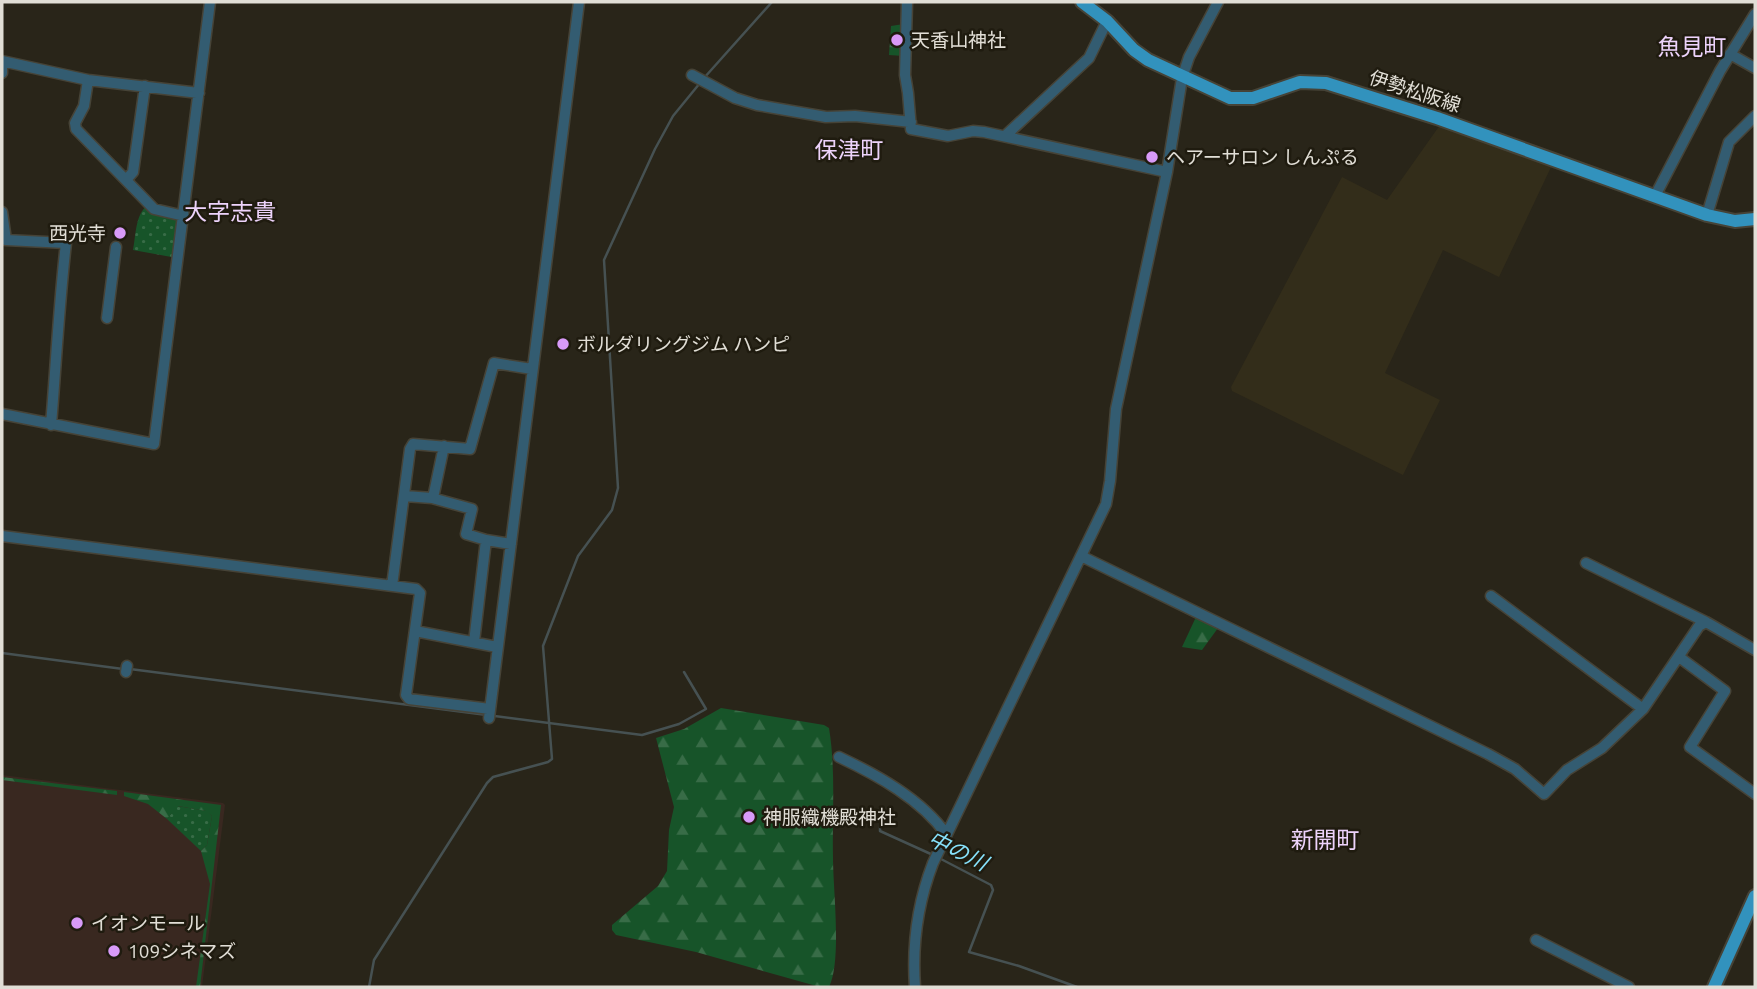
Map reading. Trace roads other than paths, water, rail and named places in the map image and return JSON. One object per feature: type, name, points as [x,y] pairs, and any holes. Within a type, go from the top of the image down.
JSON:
[{"type":"main road","name":"伊勢松阪線","points":[[1082,2],[1107,21],[1134,50],[1160,67],[1218,94],[1243,99],[1300,82],[1326,83],[1437,118],[1707,215],[1735,221],[1755,219]]},
{"type":"main road","points":[[1714,987],[1755,896]]},
{"type":"street","points":[[2,414],[154,444],[210,2]]},
{"type":"street","points":[[2,536],[416,589],[420,593],[406,695],[408,699],[489,713],[579,2]]},
{"type":"street","points":[[907,2],[905,75],[911,129],[948,136],[973,131],[1005,135],[1167,172]]},
{"type":"street","points":[[915,987],[914,943],[922,901],[936,857],[1103,512],[1107,497],[1115,409],[1167,172],[1182,78],[1192,50],[1218,2]]},
{"type":"street","points":[[1655,196],[1730,54],[1755,14]]},
{"type":"street","points":[[1005,135],[1089,58],[1107,21]]},
{"type":"street","points":[[1730,54],[1755,68]]},
{"type":"street","points":[[2,73],[2,61],[88,80],[199,93]]},
{"type":"street","points":[[698,79],[735,98],[768,107],[826,117],[855,116],[911,122]]},
{"type":"street","points":[[88,80],[85,106],[75,123],[76,129],[154,209],[184,216]]},
{"type":"street","points":[[126,180],[133,172],[145,86]]},
{"type":"street","points":[[1707,215],[1729,142],[1755,116]]},
{"type":"street","points":[[2,212],[6,240],[66,243],[57,323],[51,425]]},
{"type":"street","points":[[107,318],[116,247]]},
{"type":"street","points":[[392,586],[413,444],[470,449],[494,363],[532,369]]},
{"type":"street","points":[[433,498],[444,446]]},
{"type":"street","points":[[405,496],[433,498],[472,509],[466,534],[511,544]]},
{"type":"street","points":[[474,642],[486,540]]},
{"type":"street","points":[[1081,556],[1488,754],[1515,769],[1544,794],[1567,770],[1602,748],[1643,709],[1699,626],[1706,622]]},
{"type":"street","points":[[1586,563],[1706,622],[1755,650]]},
{"type":"street","points":[[1491,596],[1643,709]]},
{"type":"street","points":[[415,631],[497,647]]},
{"type":"street","points":[[1679,657],[1726,691],[1690,747],[1755,794]]},
{"type":"street","points":[[839,757],[874,774],[915,804],[940,825],[946,834]]},
{"type":"street","points":[[1536,940],[1629,987]]},
{"type":"waterway","points":[[704,78],[772,2]]},
{"type":"waterway","points":[[369,987],[374,960],[487,783],[493,777],[552,759],[543,646],[578,556],[612,510],[618,488],[604,260],[655,149],[673,116],[700,83]]},
{"type":"waterway","points":[[2,653],[123,669]]},
{"type":"waterway","points":[[130,669],[642,735],[679,724],[706,709],[684,672]]},
{"type":"waterway","name":"中の川","points":[[880,808],[880,831],[933,855]]},
{"type":"waterway","name":"中の川","points":[[939,858],[991,885],[993,890],[969,952],[1077,987]]},
{"type":"place","name":"天香山神社","points":[[897,40]]},
{"type":"place","name":"ヘアーサロン しんぷる","points":[[1152,157]]},
{"type":"place","name":"西光寺","points":[[120,233]]},
{"type":"place","name":"ボルダリングジム ハンピ","points":[[563,344]]},
{"type":"place","name":"神服織機殿神社","points":[[749,817]]},
{"type":"place","name":"イオンモール","points":[[77,923]]},
{"type":"place","name":"109シネマズ","points":[[114,951]]},
{"type":"district","name":"魚見町","points":[[1692,47]]},
{"type":"district","name":"保津町","points":[[849,150]]},
{"type":"district","name":"大字志貴","points":[[230,212]]},
{"type":"district","name":"新開町","points":[[1325,840]]}]
